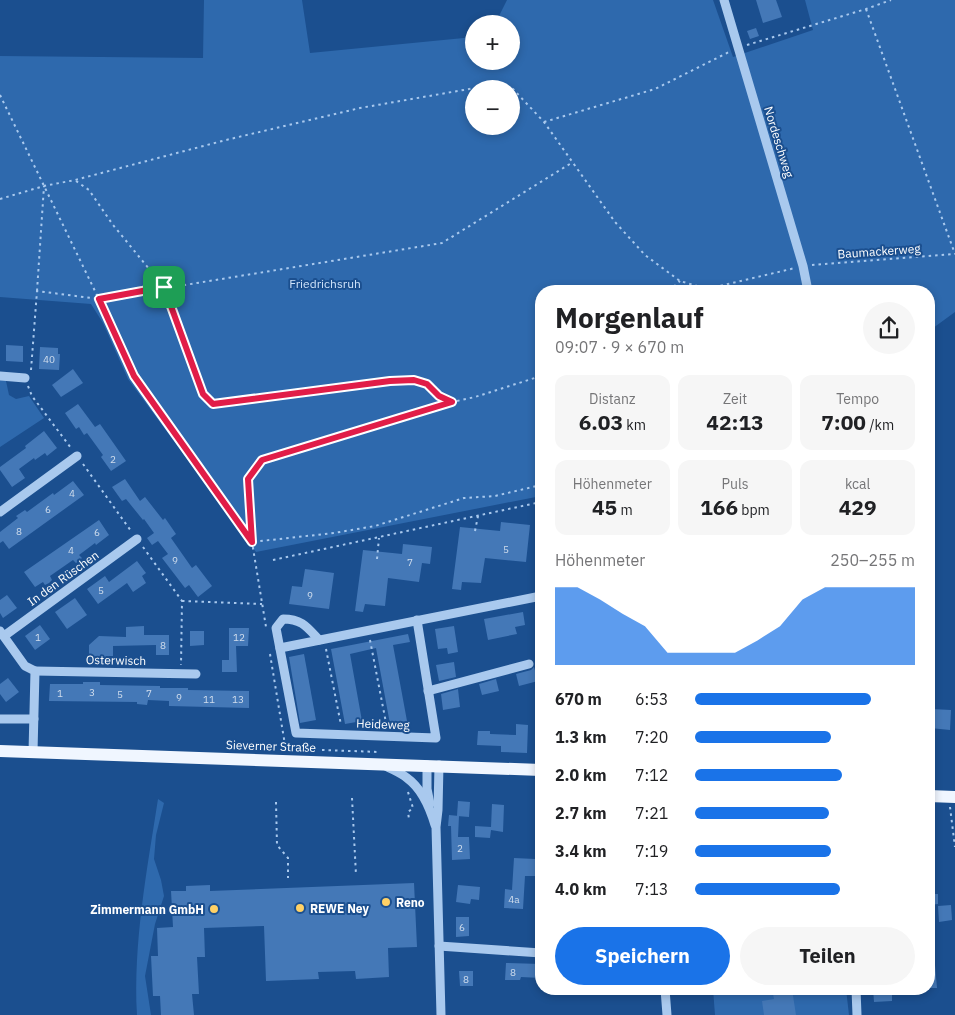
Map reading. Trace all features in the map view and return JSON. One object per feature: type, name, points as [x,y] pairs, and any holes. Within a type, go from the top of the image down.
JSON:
[{"type":"main road","name":"Sieverner Straße","points":[[0,751],[535,770]]},
{"type":"main road","points":[[935,796],[955,797]]},
{"type":"street","name":"Nordeschweg","points":[[724,0],[804,266],[807,285]]},
{"type":"street","points":[[0,376],[25,378]]},
{"type":"street","points":[[0,512],[77,456]]},
{"type":"street","name":"In den Rüschen","points":[[2,634],[137,539]]},
{"type":"street","points":[[280,648],[535,597]]},
{"type":"street","name":"Heideweg","points":[[322,639],[295,619],[283,619],[276,628],[296,733],[436,738],[417,620]]},
{"type":"street","points":[[2,634],[25,666],[35,671],[33,752]]},
{"type":"street","points":[[428,691],[529,664]]},
{"type":"street","name":"Osterwisch","points":[[35,671],[196,674]]},
{"type":"street","points":[[0,719],[34,719]]},
{"type":"street","points":[[382,763],[408,778],[431,812]]},
{"type":"street","points":[[433,765],[427,790],[436,827]]},
{"type":"street","points":[[433,765],[438,810],[436,827],[441,1015]]},
{"type":"street","points":[[439,946],[535,953]]},
{"type":"street","points":[[665,995],[667,1015]]},
{"type":"street","points":[[856,995],[857,1015]]},
{"type":"path","points":[[544,122],[655,89],[738,48],[891,0]]},
{"type":"path","points":[[866,9],[955,254]]},
{"type":"path","points":[[0,199],[44,186],[75,180],[226,140],[360,108],[498,84],[513,89],[544,122],[615,222],[645,255],[680,281],[676,285]]},
{"type":"path","points":[[0,95],[99,299],[134,376],[252,542]]},
{"type":"path","points":[[37,291],[99,299],[442,243],[573,162]]},
{"type":"path","points":[[75,180],[89,190],[113,225],[164,287],[203,394],[213,404],[390,381],[414,380],[427,384],[439,396],[452,402]]},
{"type":"path","points":[[44,186],[31,373],[25,378],[32,396],[182,601],[181,674]]},
{"type":"path","name":"Baumackerweg","points":[[724,285],[804,266],[955,254]]},
{"type":"path","name":"Baumackerweg","points":[[680,281],[694,285]]},
{"type":"path","points":[[268,636],[252,542],[248,479],[262,460],[535,378]]},
{"type":"path","points":[[252,542],[334,534],[375,526],[464,498],[495,496],[535,486]]},
{"type":"path","points":[[273,560],[535,503]]},
{"type":"path","points":[[475,531],[478,516]]},
{"type":"path","points":[[377,559],[379,538]]},
{"type":"path","points":[[182,601],[262,604]]},
{"type":"path","points":[[369,630],[388,736]]},
{"type":"path","points":[[322,639],[342,735]]},
{"type":"path","points":[[270,655],[287,761]]},
{"type":"path","points":[[409,818],[408,812],[413,808],[408,792],[413,783]]},
{"type":"path","points":[[352,798],[356,875]]},
{"type":"path","points":[[276,802],[277,845],[288,858],[288,878]]},
{"type":"path","points":[[950,812],[955,847]]},
{"type":"green space","name":"Friedrichsruh","points":[[204,0],[302,0],[310,53],[465,38],[465,70],[520,70],[520,15],[500,15],[507,0],[713,0],[733,57],[813,30],[805,0],[955,0],[955,312],[935,327],[935,285],[535,285],[535,497],[256,552],[128,379],[103,323],[91,304],[0,297],[0,56],[203,58]]},
{"type":"green space","points":[[0,380],[6,381],[9,395],[16,399],[29,396],[44,418],[0,447]]},
{"type":"green space","points":[[158,799],[164,803],[156,835],[154,859],[164,896],[155,924],[145,976],[151,1015],[137,1015],[136,988],[139,934],[145,880]]},
{"type":"green space","points":[[713,995],[847,995],[849,1015],[715,1015]]},
{"type":"building","points":[[756,0],[776,0],[782,17],[763,23]]},
{"type":"building","points":[[756,28],[759,36],[750,39],[747,31]]},
{"type":"building","points":[[6,345],[23,346],[23,362],[6,361]]},
{"type":"building","points":[[40,347],[58,348],[58,354],[60,354],[59,370],[39,369]]},
{"type":"building","points":[[73,369],[83,383],[61,397],[52,385]]},
{"type":"building","points":[[78,404],[95,427],[100,424],[126,461],[111,471],[101,457],[103,455],[87,433],[84,435],[79,427],[76,429],[65,413]]},
{"type":"building","points":[[44,431],[57,448],[47,456],[45,453],[35,460],[34,458],[19,469],[25,478],[12,487],[0,470],[0,467],[26,448],[25,446]]},
{"type":"building","points":[[125,479],[140,501],[145,497],[163,520],[165,518],[176,534],[171,538],[192,568],[196,565],[212,586],[198,597],[189,585],[185,588],[162,558],[168,554],[158,541],[152,545],[147,538],[154,533],[144,519],[126,499],[122,501],[112,487]]},
{"type":"building","points":[[73,481],[84,495],[9,549],[3,541],[0,543],[0,532],[18,518],[16,516],[25,510],[27,512]]},
{"type":"building","points":[[99,520],[109,535],[79,555],[82,558],[76,563],[73,560],[50,576],[52,580],[49,583],[45,585],[43,582],[35,587],[24,572]]},
{"type":"building","points":[[501,522],[530,525],[526,562],[485,558],[481,583],[462,582],[461,590],[452,589],[460,527],[500,531]]},
{"type":"building","points":[[403,544],[432,547],[430,564],[422,563],[419,582],[388,578],[385,606],[365,604],[363,612],[355,611],[363,550],[402,554]]},
{"type":"building","points":[[137,561],[146,573],[142,576],[146,583],[133,592],[127,583],[98,604],[87,589],[105,576],[109,582]]},
{"type":"building","points":[[305,569],[334,573],[329,609],[289,604],[292,586],[302,587]]},
{"type":"building","points":[[7,595],[17,608],[3,618],[0,613],[0,600]]},
{"type":"building","points":[[75,598],[87,615],[67,629],[55,612]]},
{"type":"building","points":[[523,612],[525,625],[515,627],[517,634],[488,640],[484,619]]},
{"type":"building","points":[[40,625],[50,639],[35,650],[25,636]]},
{"type":"building","points":[[144,626],[144,635],[169,635],[169,655],[156,655],[156,645],[113,646],[113,656],[106,656],[105,664],[89,664],[89,645],[99,636],[126,637],[126,627]]},
{"type":"building","points":[[454,626],[458,652],[448,654],[447,648],[438,649],[435,629]]},
{"type":"building","points":[[229,628],[249,628],[248,646],[236,646],[237,672],[222,672],[222,660],[229,660]]},
{"type":"building","points":[[190,631],[204,631],[204,645],[190,646]]},
{"type":"building","points":[[408,634],[410,642],[393,645],[407,721],[390,724],[376,648],[350,654],[362,721],[345,724],[331,649]]},
{"type":"building","points":[[304,654],[316,720],[300,723],[289,657]]},
{"type":"building","points":[[454,662],[456,677],[439,681],[436,665]]},
{"type":"building","points":[[534,667],[535,682],[519,686],[516,674],[531,670]]},
{"type":"building","points":[[8,678],[19,692],[6,702],[0,694],[0,684]]},
{"type":"building","points":[[496,679],[499,691],[482,695],[479,684]]},
{"type":"building","points":[[83,682],[100,682],[100,685],[188,688],[188,690],[249,691],[249,708],[169,706],[169,701],[148,700],[147,705],[137,704],[137,702],[49,701],[50,684],[83,684]]},
{"type":"building","points":[[458,689],[460,707],[443,710],[441,694]]},
{"type":"building","points":[[935,709],[951,710],[950,730],[935,728]]},
{"type":"building","points":[[516,724],[528,725],[527,753],[501,752],[501,746],[477,745],[478,731],[490,731],[490,734],[516,735]]},
{"type":"building","points":[[458,801],[470,802],[469,817],[457,816]]},
{"type":"building","points":[[492,804],[504,805],[503,832],[491,830],[490,838],[475,837],[475,826],[491,827]]},
{"type":"building","points":[[449,815],[459,816],[458,837],[469,837],[470,859],[452,860],[451,826],[448,826]]},
{"type":"building","points":[[514,858],[535,859],[535,876],[525,876],[523,909],[504,908],[505,889],[512,890]]},
{"type":"building","points":[[414,883],[417,947],[388,948],[389,977],[356,979],[355,971],[318,972],[319,979],[266,981],[264,926],[204,928],[205,957],[197,957],[199,994],[192,994],[194,1015],[161,1015],[160,996],[153,996],[151,956],[158,956],[157,928],[173,927],[171,891],[186,891],[186,886],[210,885],[210,891]]},
{"type":"building","points":[[458,885],[480,887],[479,900],[471,899],[470,904],[456,902]]},
{"type":"building","points":[[935,894],[938,894],[938,904],[935,904]]},
{"type":"building","points":[[951,905],[952,920],[939,922],[938,906]]},
{"type":"building","points":[[456,917],[469,917],[469,936],[456,937]]},
{"type":"building","points":[[506,963],[535,964],[535,978],[521,977],[520,980],[505,980]]},
{"type":"building","points":[[935,965],[937,988],[935,988]]},
{"type":"building","points":[[459,971],[473,971],[473,986],[460,986]]},
{"type":"building","points":[[773,995],[793,995],[796,1015],[764,1015],[762,1001],[774,999]]},
{"type":"building","points":[[873,995],[892,995],[892,1001],[874,1002]]},
{"type":"place","name":"Reno","points":[[386,902]]},
{"type":"place","name":"REWE Ney","points":[[300,908]]},
{"type":"place","name":"Zimmermann GmbH","points":[[214,909]]},
{"type":"route","points":[[164,287],[203,394],[213,404],[390,381],[414,380],[427,384],[439,396],[452,402],[262,460],[248,479],[252,542],[134,376],[99,299],[164,287]]}]
